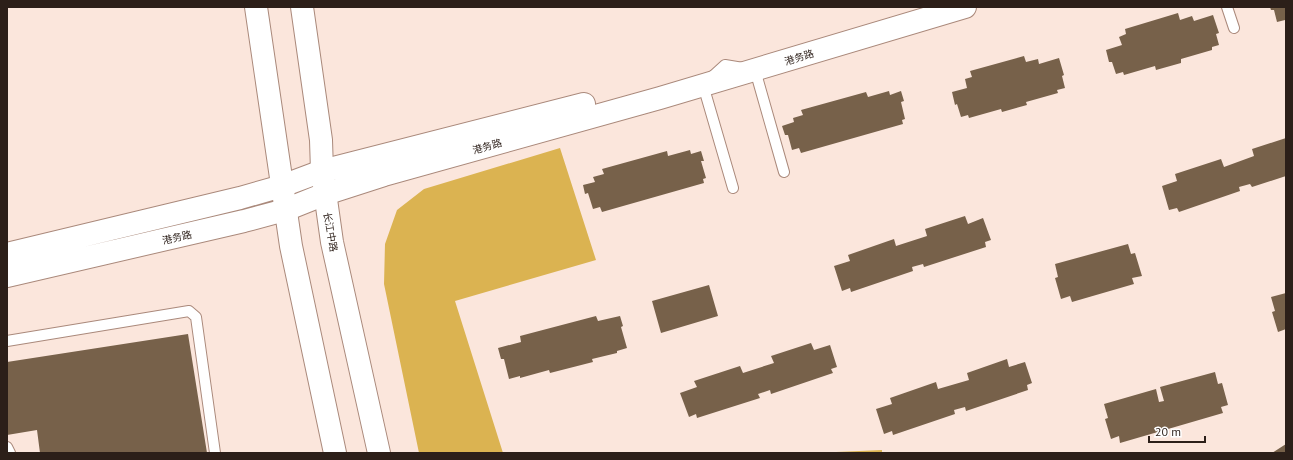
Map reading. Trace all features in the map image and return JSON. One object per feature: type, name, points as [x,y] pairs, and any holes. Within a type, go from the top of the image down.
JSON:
[{"type":"street","points":[[256,7],[291,246],[335,453]]},
{"type":"street","name":"长江中路","points":[[302,7],[321,140],[322,171],[332,242],[379,453]]},
{"type":"street","name":"港务路","points":[[7,254],[240,198],[282,186],[322,171],[650,87],[917,7]]},
{"type":"street","name":"港务路","points":[[7,276],[244,221],[285,210],[325,194],[384,175],[755,70],[965,7]]},
{"type":"lane","points":[[1227,7],[1234,28]]},
{"type":"lane","points":[[733,188],[703,85],[725,65],[755,70],[784,172]]},
{"type":"lane","points":[[7,341],[189,310],[196,317],[215,453]]},
{"type":"lane","points":[[7,447],[10,453]]},
{"type":"shaded area","points":[[560,148],[596,260],[455,301],[503,453],[419,453],[384,284],[385,244],[397,210],[424,189]]},
{"type":"shaded area","points":[[882,450],[882,453],[813,453]]},
{"type":"building","points":[[1270,7],[1286,7],[1286,24],[1285,20],[1277,22],[1274,10],[1271,10]]},
{"type":"building","points":[[1178,13],[1180,20],[1192,16],[1194,21],[1213,15],[1219,33],[1216,34],[1219,45],[1212,47],[1212,50],[1181,59],[1181,63],[1156,70],[1155,66],[1124,75],[1123,72],[1116,74],[1112,62],[1109,62],[1106,50],[1122,45],[1119,37],[1126,34],[1125,29]]},
{"type":"building","points":[[1024,56],[1026,62],[1038,59],[1039,64],[1059,58],[1064,75],[1062,76],[1065,88],[1057,90],[1058,93],[1026,102],[1027,105],[1002,112],[1001,109],[969,118],[968,115],[961,117],[957,104],[955,105],[952,92],[967,88],[965,79],[972,77],[970,71]]},
{"type":"building","points":[[889,91],[890,95],[901,91],[904,101],[901,102],[905,119],[902,120],[903,124],[801,153],[799,148],[792,150],[788,135],[785,135],[782,126],[794,122],[793,118],[803,115],[801,110],[866,92],[868,97]]},
{"type":"building","points":[[1286,138],[1286,176],[1252,187],[1250,184],[1239,187],[1240,191],[1179,212],[1177,208],[1169,210],[1162,186],[1177,181],[1175,174],[1221,159],[1224,167],[1254,156],[1252,149]]},
{"type":"building","points":[[690,150],[691,154],[701,151],[704,161],[701,161],[706,178],[703,179],[704,183],[602,212],[600,207],[593,209],[588,193],[585,194],[583,185],[595,182],[593,177],[604,174],[602,169],[667,151],[668,156]]},
{"type":"building","points":[[965,216],[968,224],[983,218],[991,240],[985,242],[986,247],[924,267],[923,264],[912,267],[913,271],[851,292],[850,288],[842,291],[834,266],[850,261],[848,255],[894,239],[896,246],[927,236],[925,229]]},
{"type":"building","points":[[1128,244],[1131,254],[1135,253],[1142,276],[1132,278],[1134,284],[1072,302],[1070,296],[1061,299],[1055,278],[1058,277],[1055,264]]},
{"type":"building","points":[[709,285],[718,316],[661,333],[652,301]]},
{"type":"building","points":[[1286,293],[1286,329],[1278,332],[1272,312],[1275,311],[1271,297]]},
{"type":"building","points":[[596,316],[598,321],[620,316],[623,326],[621,327],[627,348],[617,351],[617,353],[592,359],[593,362],[550,373],[549,370],[520,378],[520,376],[509,379],[504,359],[501,359],[498,348],[521,342],[520,336]]},
{"type":"building","points":[[188,334],[207,453],[40,453],[37,430],[7,435],[7,362]]},
{"type":"building","points":[[811,343],[814,350],[830,345],[837,367],[831,369],[833,373],[771,394],[770,390],[758,394],[760,398],[697,418],[696,414],[689,417],[680,393],[697,387],[694,381],[740,366],[743,373],[774,363],[771,356]]},
{"type":"building","points":[[1007,359],[1009,367],[1025,362],[1032,383],[1027,385],[1028,390],[966,411],[965,407],[954,410],[955,414],[893,435],[892,431],[884,434],[876,409],[892,404],[890,398],[936,382],[938,389],[969,380],[967,373]]},
{"type":"building","points":[[1215,372],[1218,384],[1222,383],[1228,405],[1221,407],[1223,413],[1120,443],[1119,436],[1111,439],[1105,419],[1108,418],[1104,404],[1156,389],[1159,402],[1164,401],[1160,387]]},
{"type":"building","points":[[1286,444],[1286,453],[1272,453]]}]
